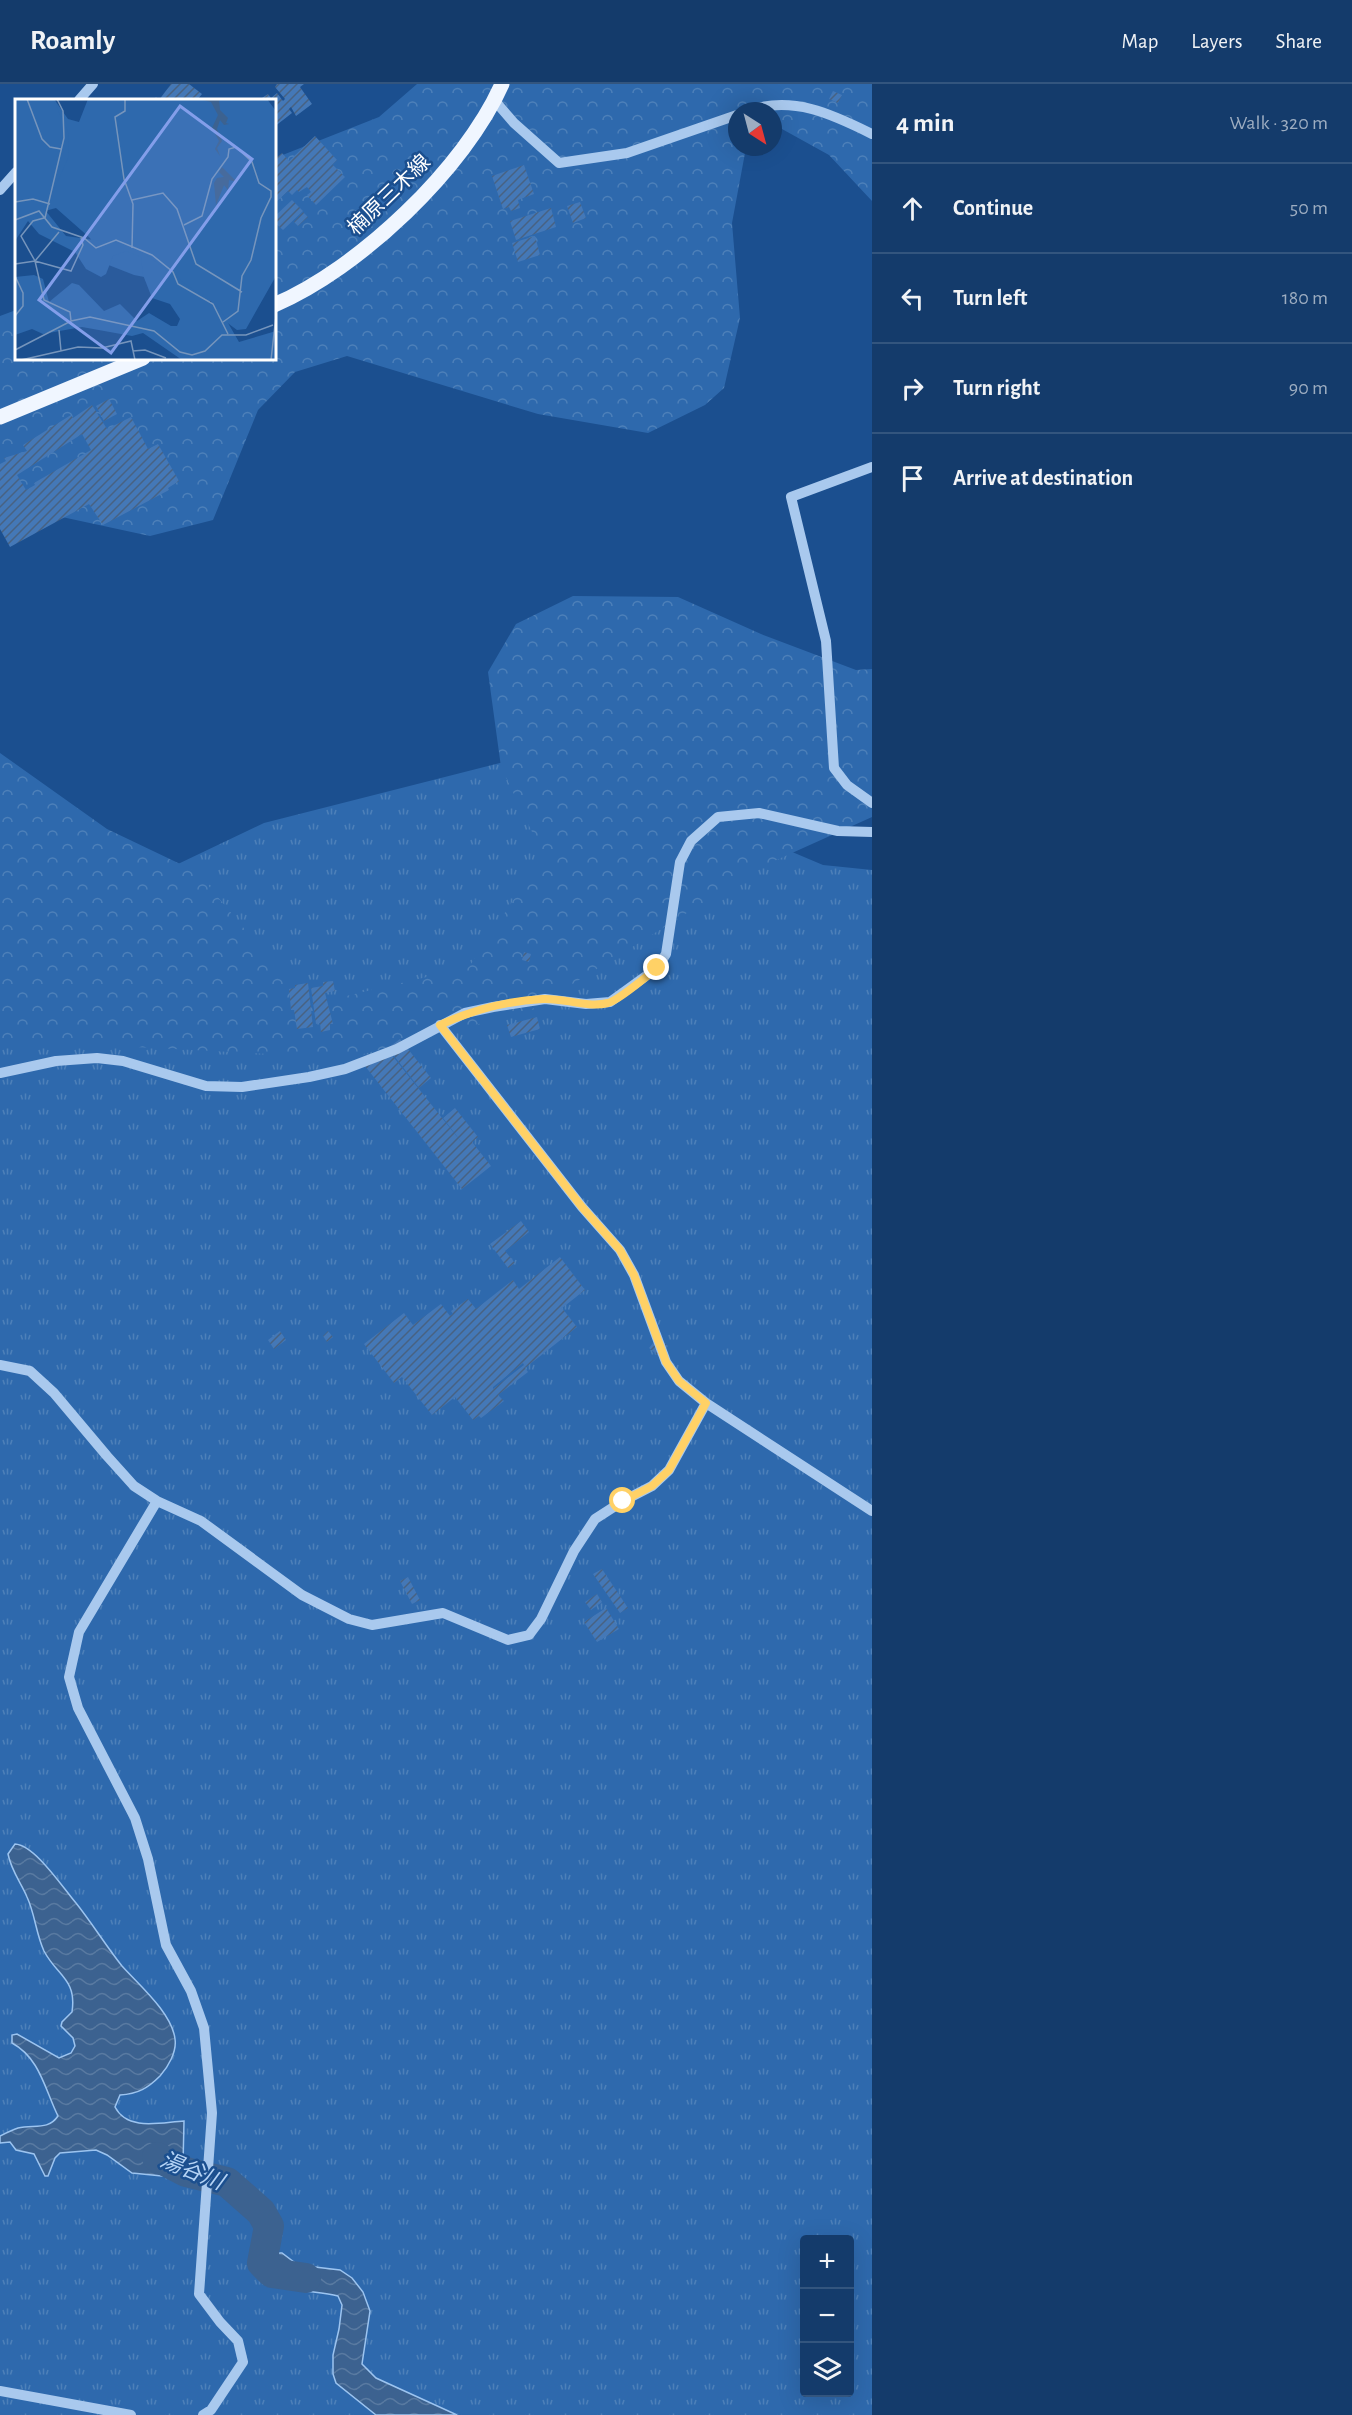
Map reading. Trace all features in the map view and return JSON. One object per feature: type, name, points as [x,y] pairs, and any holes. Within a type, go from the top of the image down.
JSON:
[{"type":"main road","name":"楠原三木線","points":[[276,304],[330,273],[382,234],[446,170],[495,101],[502,84]]},
{"type":"main road","points":[[0,417],[138,360]]},
{"type":"street","points":[[80,99],[93,84]]},
{"type":"street","points":[[495,101],[514,123],[559,163],[627,153],[728,117]]},
{"type":"street","points":[[782,105],[789,104],[831,113],[872,134]]},
{"type":"street","points":[[0,190],[15,173]]},
{"type":"street","points":[[872,467],[791,497],[826,641],[834,768],[847,785],[872,803]]},
{"type":"street","points":[[0,1073],[56,1061],[97,1059],[123,1061],[206,1086],[242,1087],[345,1069],[397,1049],[465,1013],[493,1006],[545,999],[586,1004],[610,1002],[657,968],[666,954],[681,862],[691,841],[718,817],[759,813],[838,831],[872,832]]},
{"type":"street","points":[[440,1025],[582,1207],[620,1250],[634,1275],[666,1362],[679,1381],[706,1403],[872,1511]]},
{"type":"street","points":[[0,1365],[30,1371],[54,1393],[134,1486],[157,1501],[201,1521],[302,1595],[349,1619],[372,1625],[443,1613],[508,1640],[529,1635],[541,1619],[574,1551],[595,1519],[652,1486],[669,1470],[706,1403]]},
{"type":"street","points":[[157,1501],[79,1632],[69,1677],[78,1708],[135,1818],[147,1858],[166,1945],[191,1991],[204,2028],[212,2113],[199,2294],[238,2341],[243,2362],[211,2410],[203,2415]]},
{"type":"street","points":[[0,2391],[130,2415]]},
{"type":"green space","points":[[417,84],[872,84],[872,201],[829,155],[782,129],[782,102],[728,102],[728,156],[744,156],[732,223],[740,318],[724,388],[705,405],[648,433],[538,414],[347,356],[295,372],[258,410],[213,520],[150,536],[62,517],[0,488],[0,316],[15,310],[15,360],[276,360],[276,158],[379,117]]},
{"type":"green space","points":[[573,596],[678,597],[761,634],[856,670],[872,669],[872,817],[761,867],[529,1011],[348,1058],[0,1040],[0,753],[107,829],[197,872],[308,1005],[469,967],[543,855],[501,767],[488,672],[516,624]]},
{"type":"green space","points":[[551,750],[823,865],[872,870],[872,2415],[0,2415],[0,949],[264,823]]},
{"type":"water","points":[[15,1844],[23,1846],[48,1868],[122,1966],[154,2000],[168,2019],[175,2039],[169,2064],[147,2087],[137,2092],[120,2095],[115,2107],[121,2115],[137,2123],[156,2124],[184,2121],[183,2165],[193,2169],[192,2179],[132,2173],[96,2150],[60,2153],[55,2158],[48,2176],[45,2176],[34,2154],[16,2150],[10,2142],[0,2143],[0,2136],[18,2128],[50,2124],[58,2116],[41,2075],[29,2057],[12,2043],[12,2035],[17,2034],[59,2058],[71,2053],[75,2046],[73,2038],[61,2026],[72,2012],[72,1992],[41,1944],[30,1904],[9,1860],[8,1854]]},
{"type":"water","points":[[278,2253],[282,2253],[298,2265],[340,2270],[352,2278],[363,2292],[370,2311],[362,2364],[376,2378],[457,2415],[376,2415],[336,2383],[333,2374],[333,2355],[342,2305],[338,2296],[290,2288],[274,2281],[267,2274],[269,2264]]},
{"type":"building","points":[[171,84],[189,84],[202,94],[198,99],[160,99]]},
{"type":"building","points":[[277,84],[304,84],[300,87],[312,104],[296,116],[291,107],[289,109],[292,113],[276,125],[276,99],[260,99],[268,94],[271,98],[277,93],[283,101],[285,99],[275,87]]},
{"type":"building","points":[[833,91],[842,95],[838,103],[829,99]]},
{"type":"building","points":[[315,136],[337,160],[324,173],[333,165],[345,177],[316,205],[307,195],[311,192],[307,187],[299,192],[297,190],[292,195],[288,191],[276,202],[276,182],[278,181],[276,179],[276,158],[282,153],[289,161]]},
{"type":"building","points":[[524,165],[534,194],[518,200],[520,208],[511,211],[509,207],[503,209],[492,176]]},
{"type":"building","points":[[292,200],[303,211],[283,230],[276,224],[276,215]]},
{"type":"building","points":[[580,202],[586,218],[573,223],[567,206]]},
{"type":"building","points":[[551,208],[556,227],[516,240],[510,221]]},
{"type":"building","points":[[303,212],[308,217],[298,226],[294,222]]},
{"type":"building","points":[[535,236],[540,255],[518,262],[512,243]]},
{"type":"building","points":[[109,399],[117,414],[104,421],[96,406]]},
{"type":"building","points":[[92,405],[107,429],[131,417],[148,449],[158,444],[179,481],[168,488],[169,490],[103,525],[89,504],[10,547],[0,529],[0,464],[6,461],[4,458],[27,451],[23,445],[71,415],[73,418]],"holes":[[[82,434],[91,450],[26,490],[17,475]]]},
{"type":"building","points":[[524,952],[531,954],[529,962],[522,960]]},
{"type":"building","points":[[333,981],[335,991],[325,993],[333,1024],[330,1024],[330,1030],[321,1032],[320,1023],[316,1024],[311,988],[323,986],[323,982]]},
{"type":"building","points":[[308,983],[313,1027],[297,1029],[294,1010],[291,1010],[289,989],[295,988],[295,985]]},
{"type":"building","points":[[537,1017],[540,1029],[511,1037],[507,1025]]},
{"type":"building","points":[[400,1039],[431,1078],[419,1088],[388,1048]]},
{"type":"building","points":[[387,1049],[466,1148],[443,1118],[455,1108],[478,1137],[472,1142],[491,1166],[462,1189],[365,1066]]},
{"type":"building","points":[[521,1221],[529,1232],[505,1251],[515,1263],[508,1268],[490,1244]]},
{"type":"building","points":[[560,1257],[585,1290],[562,1308],[577,1327],[525,1368],[528,1372],[498,1395],[504,1401],[481,1418],[479,1416],[473,1420],[455,1397],[432,1415],[402,1377],[394,1383],[364,1344],[404,1313],[413,1325],[441,1304],[450,1316],[453,1314],[451,1311],[468,1299],[476,1309],[513,1280],[519,1289]],"holes":[[[523,1363],[524,1365],[493,1389]]]},
{"type":"building","points":[[280,1331],[286,1340],[274,1349],[268,1340]]},
{"type":"building","points":[[328,1331],[333,1337],[327,1342],[323,1336]]},
{"type":"building","points":[[658,1337],[668,1346],[660,1357],[649,1348]]},
{"type":"building","points":[[602,1569],[628,1608],[620,1613],[593,1574]]},
{"type":"building","points":[[408,1577],[420,1600],[412,1604],[400,1581]]},
{"type":"building","points":[[597,1594],[602,1602],[591,1610],[585,1602]]},
{"type":"building","points":[[606,1608],[619,1629],[597,1642],[584,1622]]},
{"type":"waterway","name":"湯谷川","points":[[157,2157],[186,2172],[227,2182],[261,2212],[269,2226],[262,2263],[272,2273],[306,2278]]},
{"type":"route","points":[[623,1501],[652,1486],[669,1470],[706,1403],[679,1381],[666,1362],[634,1275],[620,1250],[582,1207],[440,1025],[465,1013],[493,1006],[545,999],[586,1004],[610,1002],[657,968]]}]
